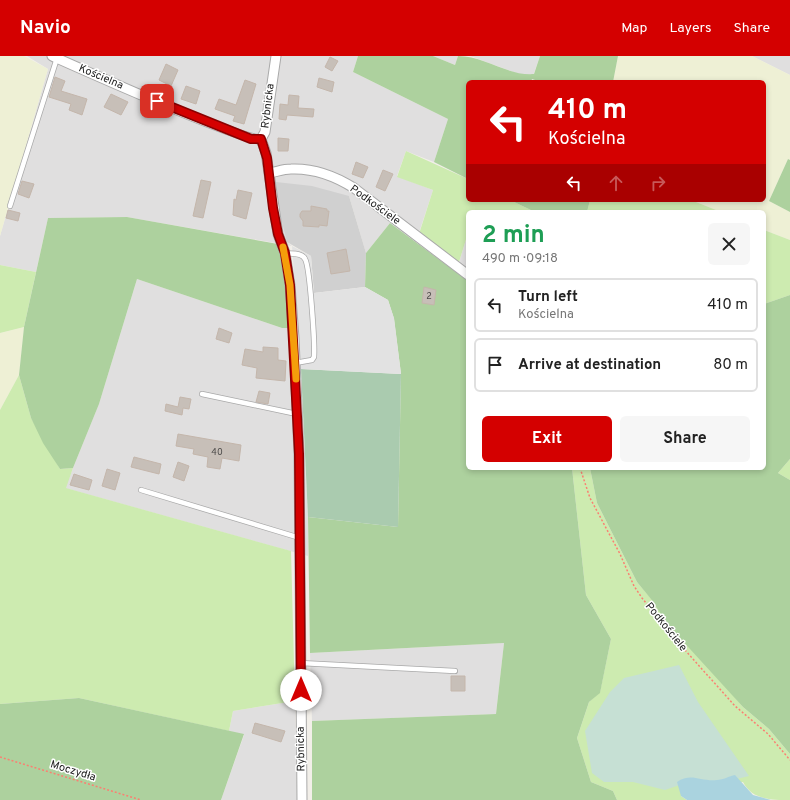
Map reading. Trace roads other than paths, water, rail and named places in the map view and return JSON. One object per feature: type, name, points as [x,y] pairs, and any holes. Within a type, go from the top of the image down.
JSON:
[{"type":"street","name":"Rybnicka","points":[[276,56],[266,130],[261,139],[266,153],[278,234],[285,253],[290,285],[295,363],[300,538],[302,800]]},
{"type":"street","name":"Kościelna","points":[[54,57],[200,119],[251,139],[261,139]]},
{"type":"street","name":"Podkościele","points":[[269,173],[296,169],[314,171],[334,177],[354,188],[466,273]]},
{"type":"lane","points":[[10,206],[54,57]]},
{"type":"lane","points":[[285,253],[300,254],[305,258],[308,275],[314,357],[308,362],[295,363]]},
{"type":"lane","points":[[202,394],[297,414]]},
{"type":"lane","points":[[141,490],[300,538]]},
{"type":"lane","points":[[300,663],[456,671]]},
{"type":"water","points":[[735,775],[753,795],[771,800],[687,800],[681,796],[677,782],[687,778],[717,780]]}]
